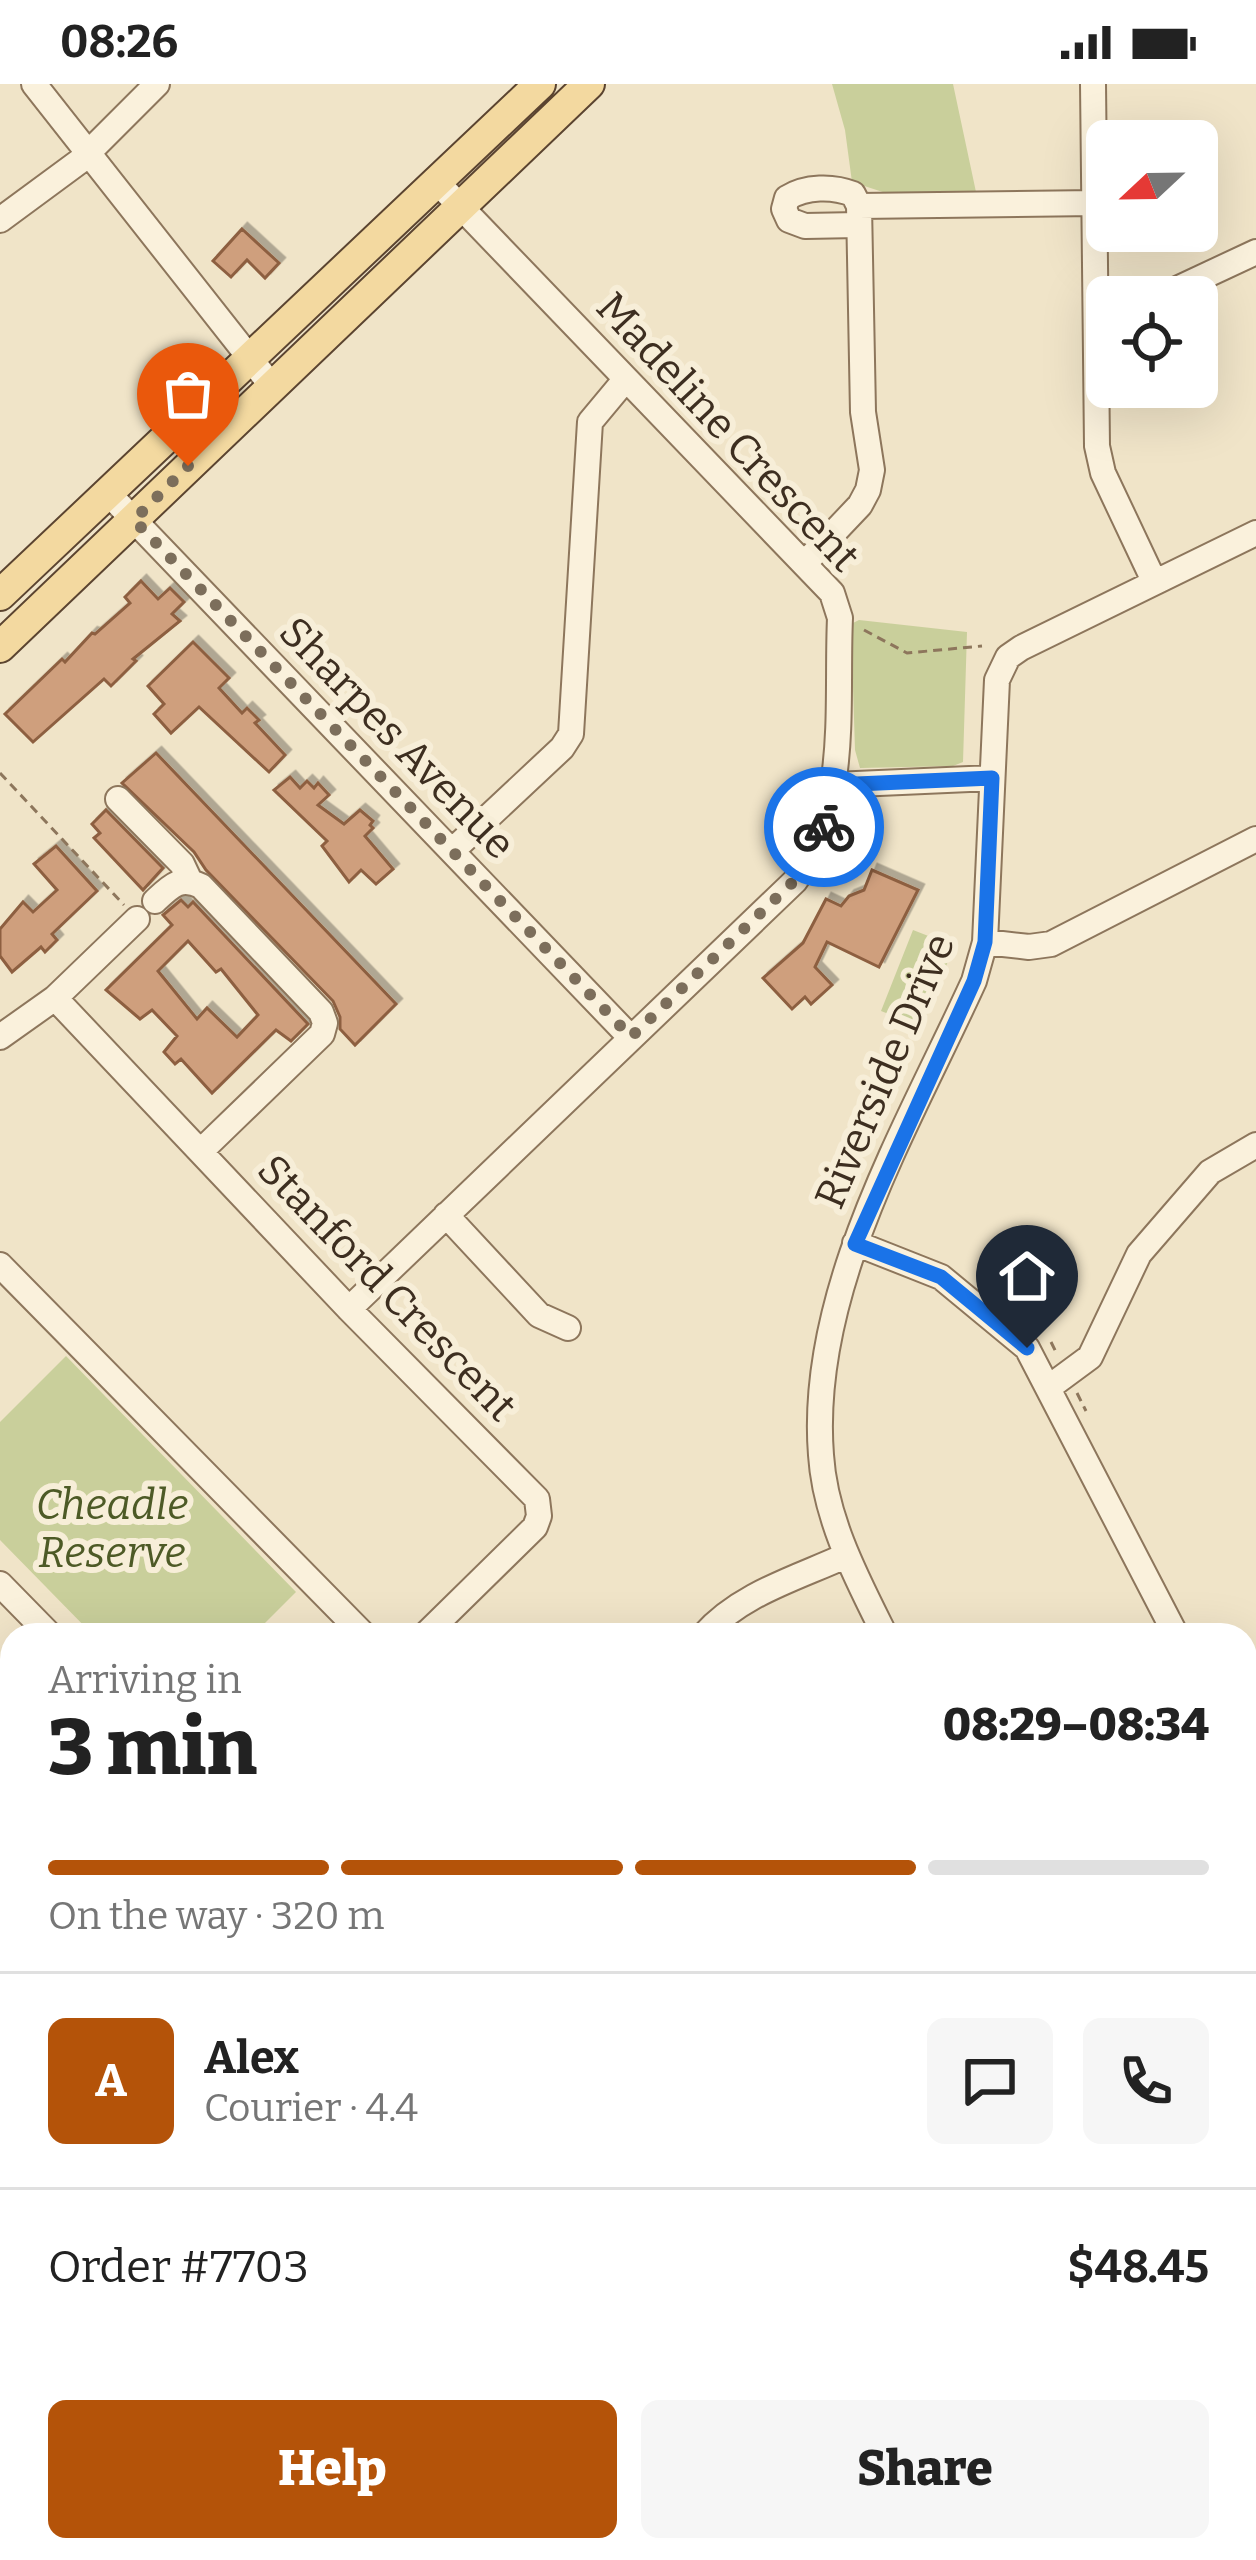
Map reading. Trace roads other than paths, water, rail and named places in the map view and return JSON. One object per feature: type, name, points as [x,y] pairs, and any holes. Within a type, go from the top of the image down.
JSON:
[{"type":"main road","points":[[0,596],[540,84]]},
{"type":"main road","points":[[0,647],[589,84]]},
{"type":"street","points":[[34,84],[271,385]]},
{"type":"street","points":[[0,220],[86,154],[157,84]]},
{"type":"street","points":[[1093,84],[1094,120]]},
{"type":"street","name":"Madeline Crescent","points":[[349,1309],[795,880],[821,839],[834,785],[839,623],[832,593],[435,180]]},
{"type":"street","points":[[805,563],[860,506],[872,470],[863,412],[859,216],[1086,203]]},
{"type":"street","points":[[1205,276],[1256,252]]},
{"type":"street","points":[[452,850],[562,748],[571,734],[590,422],[626,380]]},
{"type":"street","points":[[1097,408],[1102,473],[1154,581]]},
{"type":"street","name":"Sharpes Avenue","points":[[107,492],[631,1037]]},
{"type":"street","name":"Riverside Drive","points":[[879,1623],[845,1556],[820,1458],[822,1372],[830,1324],[855,1244],[974,981],[985,942],[997,680],[1008,657],[1256,533]]},
{"type":"street","points":[[834,785],[992,778]]},
{"type":"street","points":[[118,799],[182,864],[190,880],[321,1012],[325,1022],[322,1034],[201,1151]]},
{"type":"street","points":[[985,942],[1030,947],[1051,944],[1256,839]]},
{"type":"street","points":[[0,1037],[55,998],[176,882],[190,880]]},
{"type":"street","name":"Stanford Crescent","points":[[55,998],[349,1309],[537,1499],[535,1527],[437,1623]]},
{"type":"street","points":[[1048,1388],[1090,1357],[1139,1254],[1210,1172],[1256,1145]]},
{"type":"street","points":[[446,1215],[539,1316],[568,1328]]},
{"type":"street","points":[[855,1244],[941,1277],[1027,1348],[1170,1623]]},
{"type":"street","points":[[2,1269],[352,1623]]},
{"type":"street","points":[[714,1623],[746,1600],[845,1556]]},
{"type":"street","points":[[0,1584],[38,1623]]},
{"type":"park label","name":"Cheadle Reserve","points":[[112,1529]]}]
